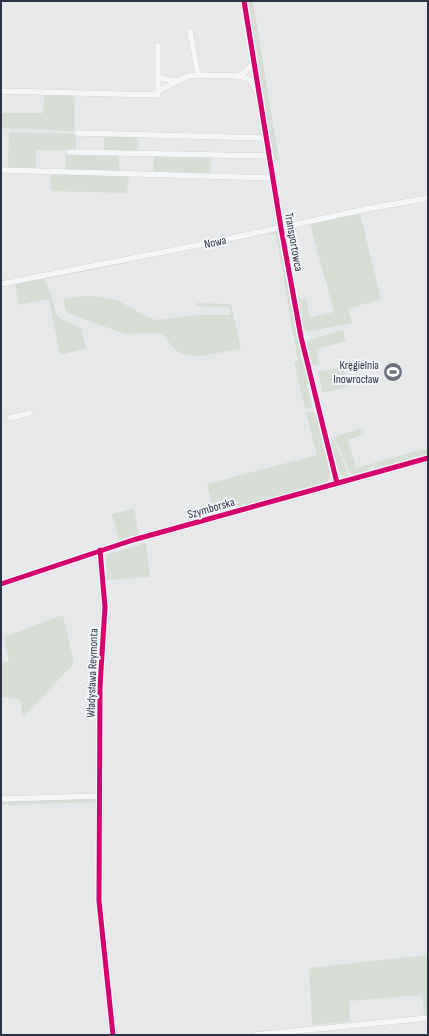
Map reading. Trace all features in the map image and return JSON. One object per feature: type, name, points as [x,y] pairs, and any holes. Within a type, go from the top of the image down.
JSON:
[{"type":"street","name":"Transportowca","points":[[244,1],[281,228],[301,337],[337,483]]},
{"type":"street","points":[[190,31],[198,75]]},
{"type":"street","points":[[1,91],[158,95],[158,46]]},
{"type":"street","points":[[237,76],[244,73],[254,62]]},
{"type":"street","points":[[158,91],[188,76],[237,76],[248,77],[253,82],[260,98]]},
{"type":"street","points":[[158,78],[178,81]]},
{"type":"street","points":[[77,133],[267,138]]},
{"type":"street","points":[[69,152],[270,156]]},
{"type":"street","points":[[1,170],[273,178]]},
{"type":"street","name":"Nowa","points":[[1,284],[428,198]]},
{"type":"street","points":[[10,418],[30,413]]},
{"type":"street","name":"Szymborska","points":[[1,584],[100,550],[213,517],[428,458]]},
{"type":"street","name":"Władysława Reymonta","points":[[100,550],[105,607],[100,686],[99,901],[113,1035]]},
{"type":"street","points":[[1,799],[99,796]]},
{"type":"street","points":[[255,1035],[428,1018]]},
{"type":"shaded area","points":[[246,1],[253,1],[279,160],[274,161]]},
{"type":"shaded area","points":[[44,93],[75,94],[74,131],[1,128],[1,113],[43,113]]},
{"type":"shaded area","points":[[9,132],[76,134],[76,150],[36,150],[36,170],[8,169]]},
{"type":"shaded area","points":[[104,134],[138,135],[138,151],[104,151]]},
{"type":"shaded area","points":[[66,153],[119,155],[119,172],[66,170]]},
{"type":"shaded area","points":[[154,155],[211,157],[211,174],[153,173]]},
{"type":"shaded area","points":[[51,174],[129,176],[127,193],[51,191]]},
{"type":"shaded area","points":[[360,213],[381,299],[348,309],[352,323],[307,332],[302,328],[298,300],[306,297],[310,318],[334,312],[310,224]]},
{"type":"shaded area","points":[[295,228],[294,230],[301,268],[298,268],[294,250],[289,251],[286,230]]},
{"type":"shaded area","points":[[277,230],[280,232],[296,328],[309,384],[307,385],[312,407],[305,409],[294,362],[298,361],[276,234],[270,235],[269,232]]},
{"type":"shaded area","points":[[127,261],[127,263],[118,265],[44,279],[49,289],[57,316],[81,328],[86,348],[60,355],[49,299],[19,305],[15,283]]},
{"type":"shaded area","points":[[86,296],[101,297],[119,301],[145,316],[156,320],[198,315],[231,315],[229,307],[197,306],[196,303],[231,304],[241,349],[200,356],[185,355],[176,351],[163,335],[157,333],[125,334],[67,313],[63,299]]},
{"type":"shaded area","points":[[343,330],[346,341],[316,349],[319,364],[311,364],[307,341]]},
{"type":"shaded area","points":[[344,366],[348,387],[323,393],[318,372]]},
{"type":"shaded area","points":[[312,412],[317,414],[331,472],[328,481],[324,484],[215,514],[207,484],[317,455],[306,413]]},
{"type":"shaded area","points":[[363,428],[364,434],[348,440],[356,468],[428,448],[428,454],[375,469],[374,465],[369,467],[370,470],[351,476],[334,437]]},
{"type":"shaded area","points":[[333,438],[349,477],[344,477],[341,475],[336,468],[332,451]]},
{"type":"shaded area","points":[[134,508],[139,534],[120,540],[118,538],[112,514]]},
{"type":"shaded area","points":[[146,543],[150,577],[107,580],[106,555]]},
{"type":"shaded area","points":[[63,615],[74,663],[23,718],[20,699],[1,697],[1,662],[9,662],[4,637]]},
{"type":"shaded area","points":[[95,799],[97,802],[1,805],[1,801]]},
{"type":"shaded area","points":[[428,955],[428,1015],[424,1015],[422,995],[349,1001],[350,1021],[312,1025],[309,968]]},
{"type":"cycle path","points":[[244,1],[281,228],[301,337],[337,483]]},
{"type":"cycle path","points":[[1,584],[133,540],[428,458]]},
{"type":"cycle path","points":[[100,550],[105,607],[100,686],[99,901],[113,1035]]},
{"type":"place","name":"Kręgielnia Inowrocław","points":[[393,372]]}]
